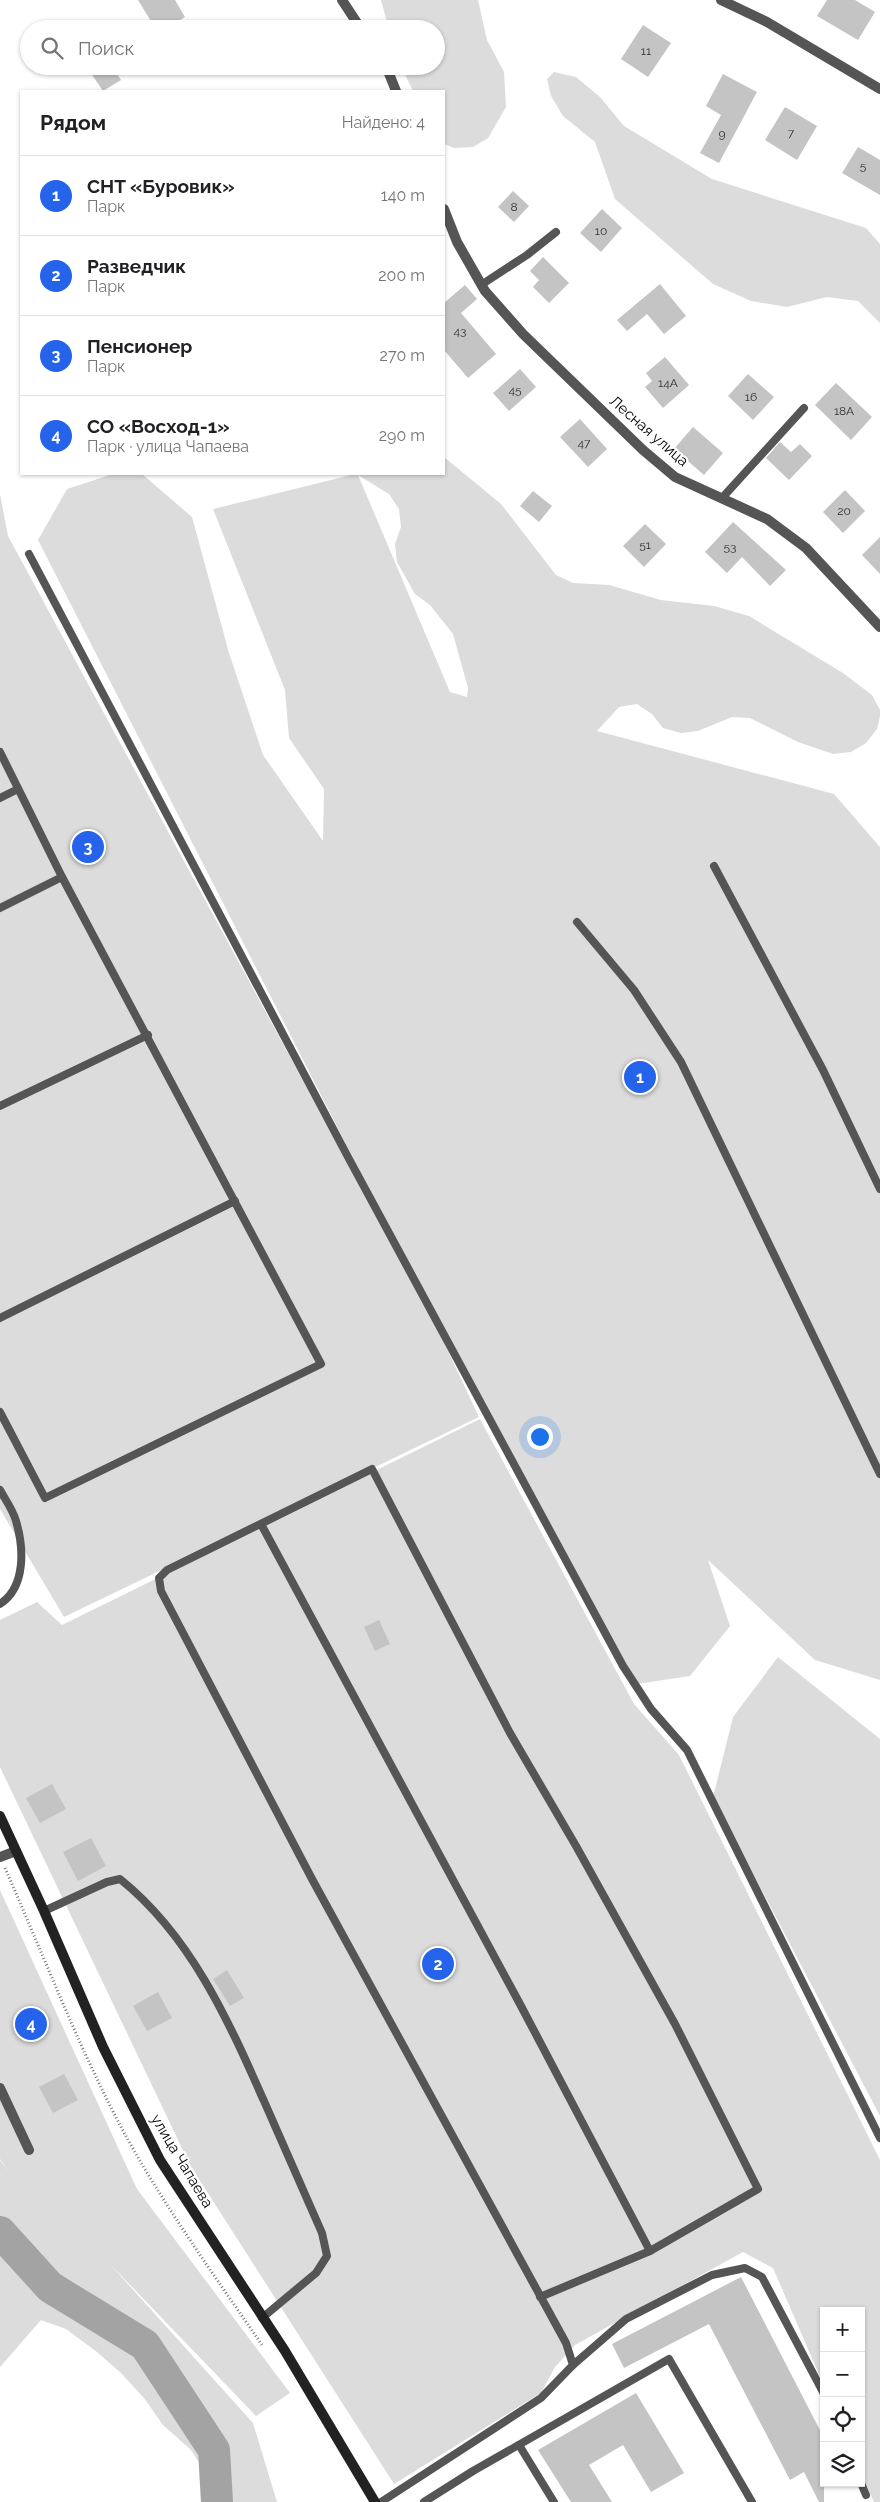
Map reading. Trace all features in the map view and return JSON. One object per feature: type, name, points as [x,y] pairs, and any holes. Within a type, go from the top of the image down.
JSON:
[{"type":"street","points":[[342,0],[355,20]]},
{"type":"street","points":[[721,0],[767,22],[880,89]]},
{"type":"street","points":[[390,75],[396,90]]},
{"type":"street","name":"Лесная улица","points":[[445,212],[457,242],[481,285],[523,334],[643,450],[675,477],[767,519],[806,548],[880,627]]},
{"type":"street","name":"улица Чапаева","points":[[0,1816],[103,2047],[160,2160],[262,2318],[375,2502]]},
{"type":"street","points":[[0,1856],[16,1851]]},
{"type":"street","points":[[0,2088],[29,2150]]},
{"type":"lane","points":[[481,285],[527,255],[556,232]]},
{"type":"lane","points":[[722,498],[804,408]]},
{"type":"lane","points":[[29,554],[348,1157],[623,1666],[651,1709],[687,1750],[880,2138]]},
{"type":"lane","points":[[0,752],[62,877],[148,1035],[321,1364],[46,1498],[0,1412]]},
{"type":"lane","points":[[0,798],[18,789]]},
{"type":"lane","points":[[714,866],[823,1070],[880,1189]]},
{"type":"lane","points":[[0,908],[62,877]]},
{"type":"lane","points":[[577,922],[634,990],[681,1062],[880,1474]]},
{"type":"lane","points":[[0,1106],[148,1035]]},
{"type":"lane","points":[[0,1318],[235,1201]]},
{"type":"lane","points":[[540,2297],[650,2251],[758,2189],[675,2024],[576,1846],[510,1733],[372,1469],[167,1570],[159,1578],[161,1592],[317,1888],[540,2297],[566,2343],[572,2365]]},
{"type":"lane","points":[[0,1490],[16,1520],[21,1548],[21,1576],[8,1599],[0,1604]]},
{"type":"lane","points":[[261,1524],[522,2006],[650,2251]]},
{"type":"lane","points":[[44,1911],[107,1882],[120,1879],[139,1894],[181,1943],[212,1991],[234,2032],[318,2225],[327,2256],[316,2273],[262,2318]]},
{"type":"lane","points":[[381,2502],[541,2398],[572,2365],[626,2318],[712,2275],[745,2268],[762,2277],[820,2386]]},
{"type":"lane","points":[[424,2502],[669,2359],[752,2502]]},
{"type":"lane","points":[[519,2445],[554,2502]]},
{"type":"lane","points":[[863,2487],[866,2494]]},
{"type":"shaded area","points":[[381,0],[478,0],[487,40],[504,72],[506,107],[488,138],[473,147],[454,148],[445,144],[445,90],[413,90],[405,75],[445,75],[445,20],[387,20]]},
{"type":"shaded area","points":[[554,72],[576,77],[600,97],[624,126],[712,179],[866,228],[880,244],[880,323],[858,301],[827,297],[787,307],[751,301],[713,284],[615,199],[595,142],[563,116],[551,96],[547,79]]},
{"type":"shaded area","points":[[445,458],[501,504],[556,575],[573,583],[609,585],[661,600],[714,606],[749,616],[843,673],[872,695],[880,710],[877,729],[866,743],[851,752],[833,754],[798,742],[750,718],[732,717],[698,731],[681,733],[663,728],[652,714],[637,704],[619,707],[597,731],[834,794],[880,847],[880,1680],[815,1660],[708,1560],[730,1626],[690,1676],[637,1684],[351,1154],[38,540],[67,489],[110,475],[143,475],[192,517],[229,653],[263,755],[323,841],[324,789],[289,738],[285,690],[213,509],[351,475],[358,475],[445,475]],"holes":[[[358,475],[389,494],[399,509],[401,527],[395,544],[397,562],[415,594],[430,605],[453,634],[468,688],[467,697],[450,692]]]},
{"type":"shaded area","points":[[0,494],[8,536],[439,1332],[479,1417],[64,1617],[0,1509]]},
{"type":"shaded area","points":[[480,1419],[634,1704],[679,1755],[880,2160],[880,2502],[874,2502],[865,2482],[865,2307],[820,2307],[820,2377],[773,2268],[743,2252],[575,2345],[555,2367],[541,2393],[394,2484],[190,2165],[0,1767],[0,1620],[37,1602],[62,1625]]},
{"type":"shaded area","points":[[778,1657],[880,1739],[880,2116],[713,1797],[733,1717]]},
{"type":"shaded area","points":[[0,1890],[137,2189],[290,2393],[256,2416],[109,2263],[253,2423],[277,2502],[222,2502],[213,2482],[190,2449],[163,2425],[144,2398],[121,2373],[66,2329],[41,2320],[0,2367],[0,2160],[9,2172],[0,2159]]},
{"type":"building","points":[[138,0],[175,0],[185,17],[180,20],[150,20]]},
{"type":"building","points":[[827,0],[855,0],[875,12],[858,40],[817,16]]},
{"type":"building","points":[[643,25],[671,43],[648,77],[621,59]]},
{"type":"building","points":[[723,74],[757,92],[719,163],[700,153],[721,115],[706,106]]},
{"type":"building","points":[[92,75],[118,75],[121,80],[102,90]]},
{"type":"building","points":[[785,107],[817,126],[797,160],[765,140]]},
{"type":"building","points":[[858,147],[880,160],[880,195],[842,173]]},
{"type":"building","points":[[513,191],[529,206],[514,222],[498,207]]},
{"type":"building","points":[[602,209],[622,228],[601,252],[580,233]]},
{"type":"building","points":[[543,257],[569,283],[549,303],[533,287],[539,280],[530,271]]},
{"type":"building","points":[[660,284],[686,316],[664,334],[647,314],[627,331],[617,320]]},
{"type":"building","points":[[465,285],[477,299],[461,313],[496,354],[468,378],[445,351],[445,302]]},
{"type":"building","points":[[665,357],[689,385],[663,408],[645,387],[652,381],[646,373]]},
{"type":"building","points":[[520,369],[536,387],[509,411],[493,393]]},
{"type":"building","points":[[748,374],[774,397],[753,420],[728,396]]},
{"type":"building","points":[[836,383],[872,417],[851,440],[815,405]]},
{"type":"building","points":[[580,419],[607,449],[588,467],[560,437]]},
{"type":"building","points":[[693,427],[723,453],[704,475],[674,449]]},
{"type":"building","points":[[780,442],[791,452],[800,444],[812,456],[789,480],[766,458]]},
{"type":"building","points":[[845,490],[865,511],[843,533],[823,512]]},
{"type":"building","points":[[533,491],[552,506],[539,522],[520,506]]},
{"type":"building","points":[[733,522],[786,570],[770,586],[742,557],[727,573],[705,552]]},
{"type":"building","points":[[645,524],[666,544],[644,567],[623,546]]},
{"type":"building","points":[[880,537],[880,574],[862,555]]},
{"type":"building","points":[[379,1620],[390,1644],[375,1651],[364,1627]]},
{"type":"building","points":[[52,1784],[66,1809],[40,1823],[26,1798]]},
{"type":"building","points":[[91,1838],[106,1866],[78,1881],[63,1852]]},
{"type":"building","points":[[227,1970],[244,1998],[230,2006],[213,1979]]},
{"type":"building","points":[[158,1992],[172,2018],[147,2031],[133,2006]]},
{"type":"building","points":[[64,2074],[78,2100],[53,2113],[39,2087]]},
{"type":"building","points":[[741,2277],[820,2430],[820,2487],[824,2487],[824,2502],[819,2502],[804,2472],[790,2480],[709,2324],[624,2368],[612,2344]]},
{"type":"building","points":[[636,2393],[684,2473],[651,2492],[623,2445],[589,2465],[612,2502],[571,2502],[538,2450]]},
{"type":"waterway","points":[[0,2232],[50,2287],[145,2345],[214,2450],[217,2502]]},
{"type":"place","name":"Пенсионер","points":[[88,847]]},
{"type":"place","name":"СНТ «Буровик»","points":[[640,1077]]},
{"type":"place","name":"Разведчик","points":[[438,1964]]},
{"type":"place","name":"СО «Восход-1»","points":[[31,2024]]}]
